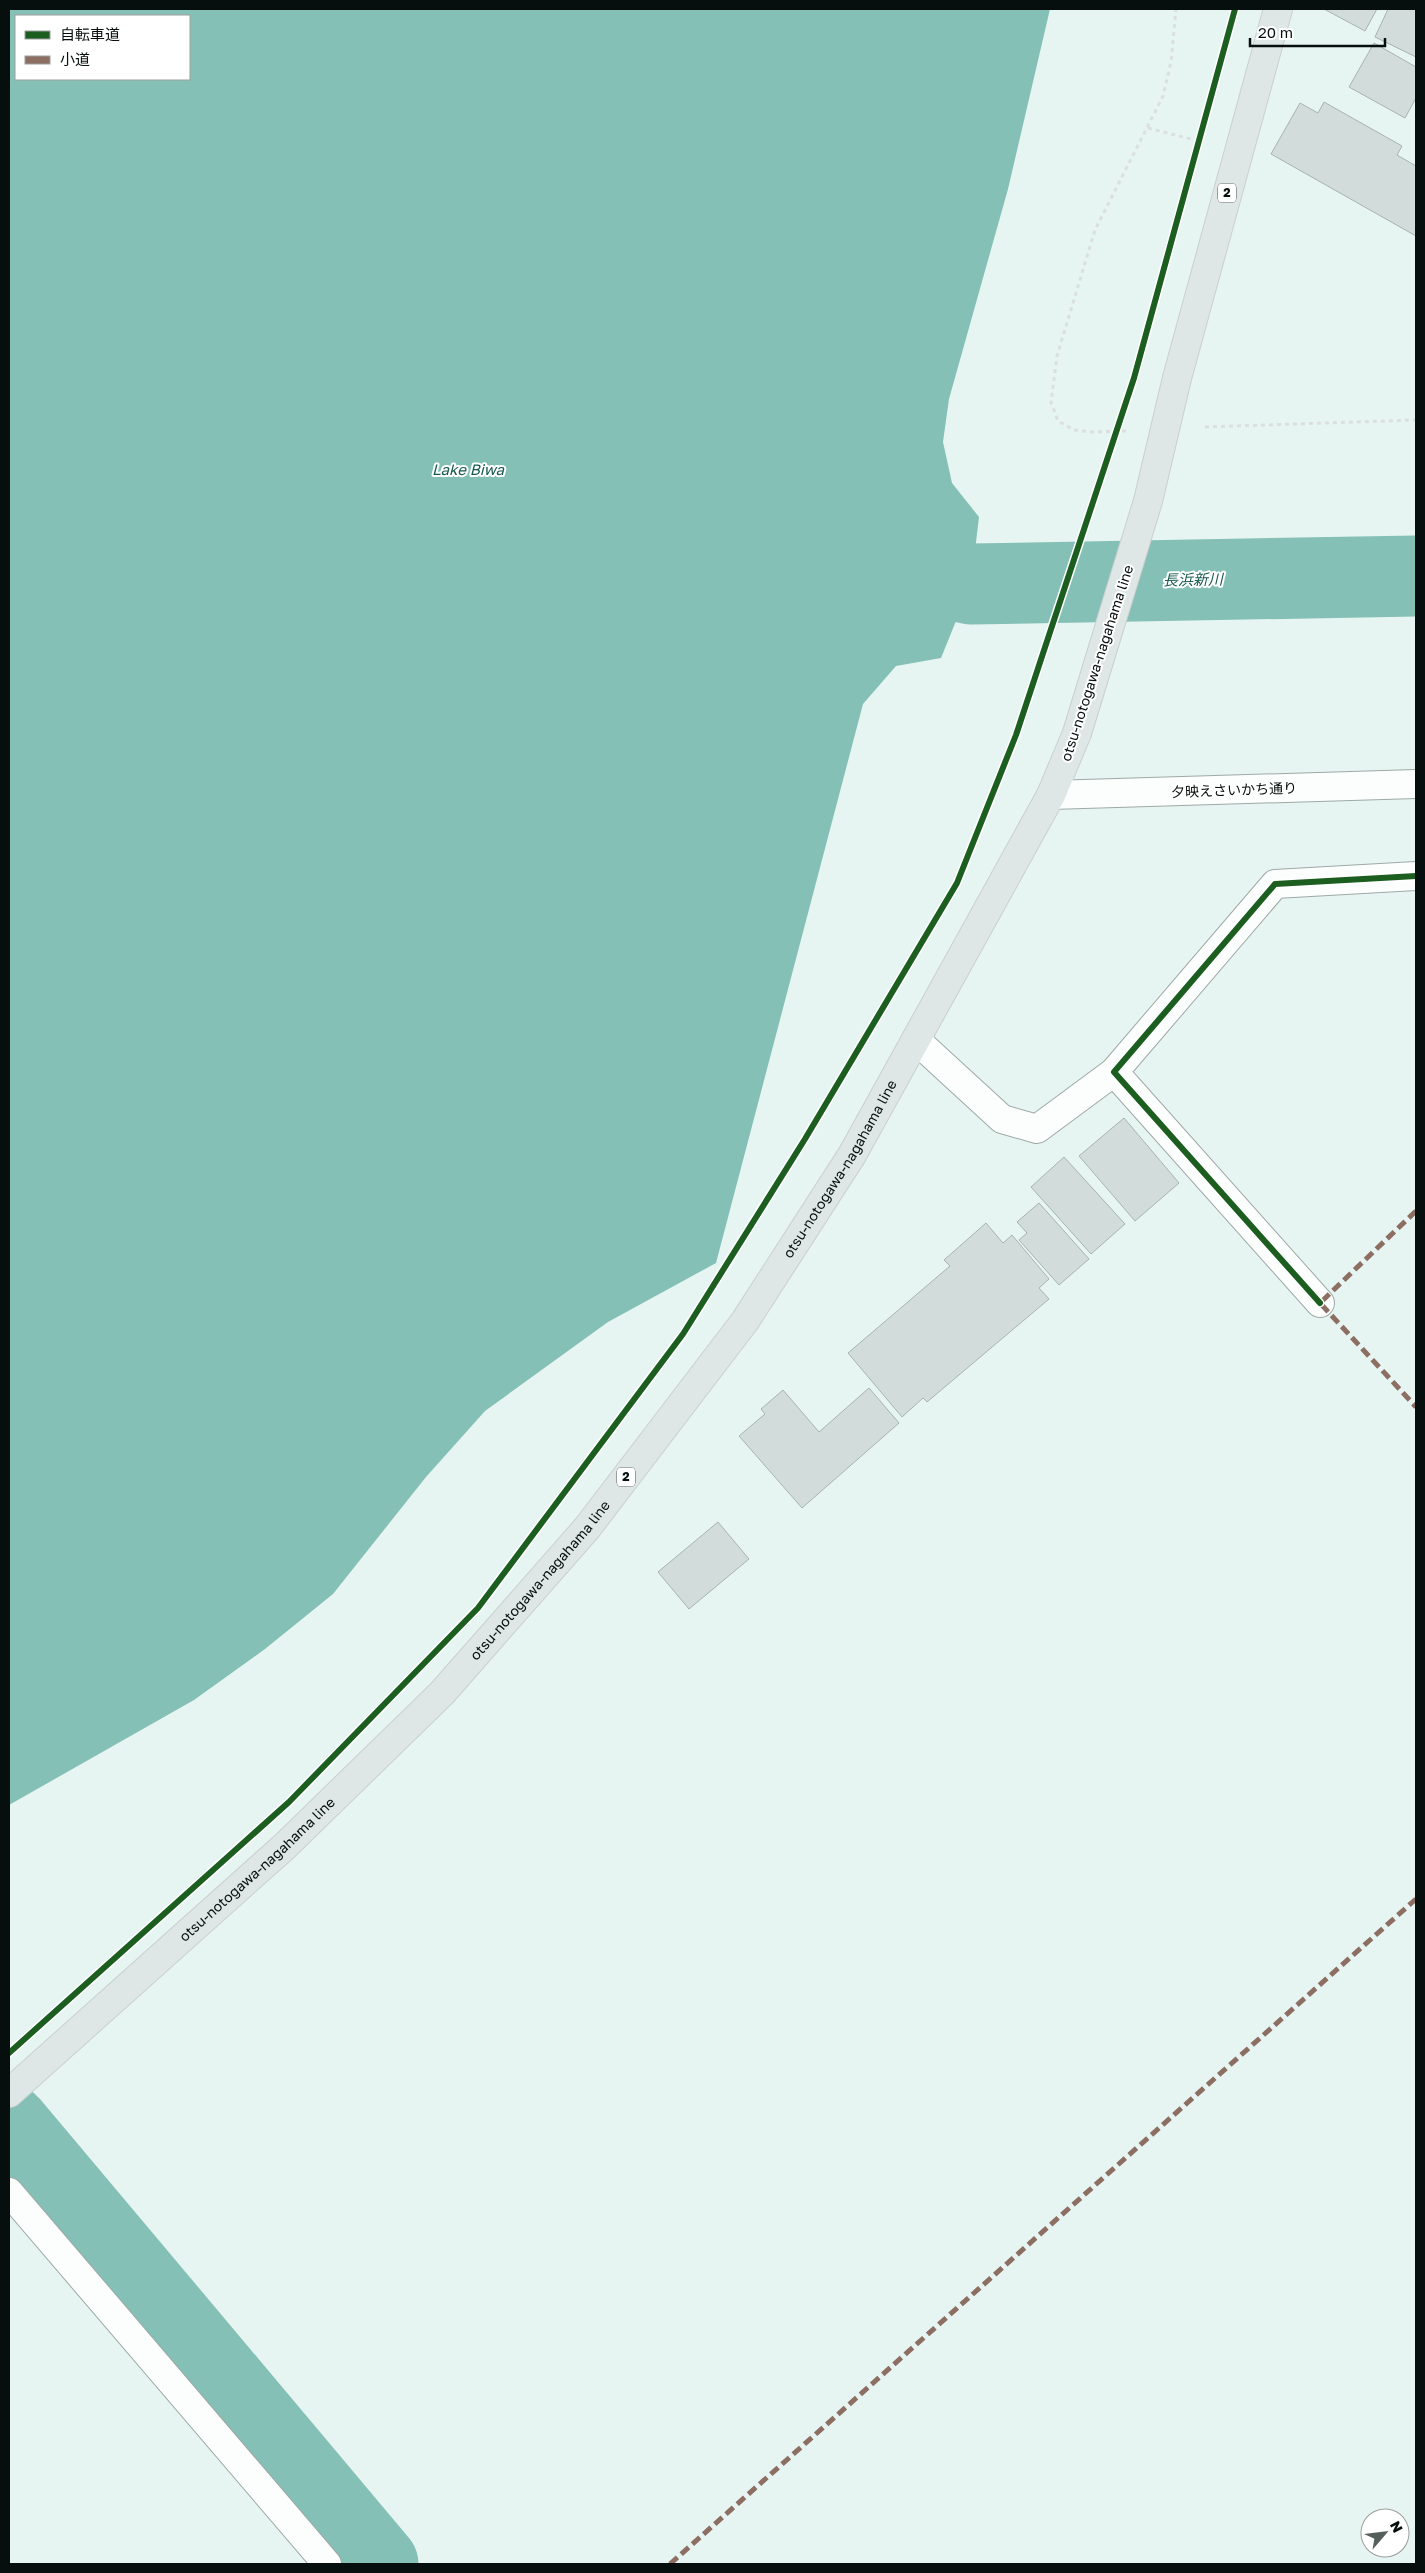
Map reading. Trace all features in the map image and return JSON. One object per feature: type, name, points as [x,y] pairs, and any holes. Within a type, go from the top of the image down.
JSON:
[{"type":"main road","name":"otsu-notogawa-nagahama line","points":[[10,2092],[286,1846],[442,1694],[587,1528],[746,1321],[852,1155],[1052,795],[1077,733],[1148,501],[1177,378],[1278,9]]},
{"type":"street","name":"夕映えさいかち通り","points":[[1052,795],[1416,784]]},
{"type":"street","points":[[916,1040],[1002,1118],[1037,1129],[1114,1072],[1275,884],[1416,876]]},
{"type":"street","points":[[1114,1072],[1320,1302]]},
{"type":"street","points":[[9,2192],[327,2564]]},
{"type":"path","points":[[1148,128],[1199,141]]},
{"type":"path","points":[[1196,151],[1201,132]]},
{"type":"path","points":[[1116,435],[1119,425]]},
{"type":"water","name":"Lake Biwa","points":[[9,9],[1050,9],[1008,189],[949,399],[943,442],[952,483],[979,517],[971,584],[941,658],[896,666],[863,704],[716,1263],[608,1322],[485,1411],[426,1477],[333,1594],[265,1649],[194,1700],[9,1805]]},
{"type":"building","points":[[1324,9],[1377,9],[1365,31]]},
{"type":"building","points":[[1388,9],[1416,9],[1416,57],[1375,37]]},
{"type":"building","points":[[1374,43],[1416,67],[1416,98],[1405,118],[1349,87]]},
{"type":"building","points":[[1324,102],[1402,146],[1397,155],[1416,166],[1416,236],[1271,154],[1300,103],[1318,113]]},
{"type":"building","points":[[1124,1118],[1179,1183],[1135,1221],[1079,1156]]},
{"type":"building","points":[[1064,1157],[1125,1224],[1091,1254],[1031,1187]]},
{"type":"building","points":[[1039,1203],[1089,1259],[1059,1285],[1019,1240],[1027,1233],[1017,1222]]},
{"type":"building","points":[[986,1223],[1003,1243],[1012,1235],[1049,1279],[1039,1288],[1049,1299],[927,1402],[923,1398],[902,1417],[848,1353],[950,1266],[944,1260]]},
{"type":"building","points":[[869,1388],[899,1423],[802,1508],[739,1436],[765,1414],[761,1409],[783,1390],[819,1432]]},
{"type":"building","points":[[718,1522],[749,1559],[689,1609],[658,1572]]},
{"type":"waterway","name":"長浜新川","points":[[860,559],[971,584],[1416,576]]},
{"type":"waterway","points":[[9,2125],[378,2564]]},
{"type":"marked path","points":[[1416,1211],[1320,1303],[1416,1407]]},
{"type":"marked path","points":[[670,2564],[1416,1899]]},
{"type":"cycle path","points":[[9,2053],[289,1802],[478,1608],[683,1334],[805,1139],[957,883],[1016,735],[1134,378],[1235,9]]},
{"type":"cycle path","points":[[1320,1303],[1114,1072],[1275,884],[1416,876]]}]
